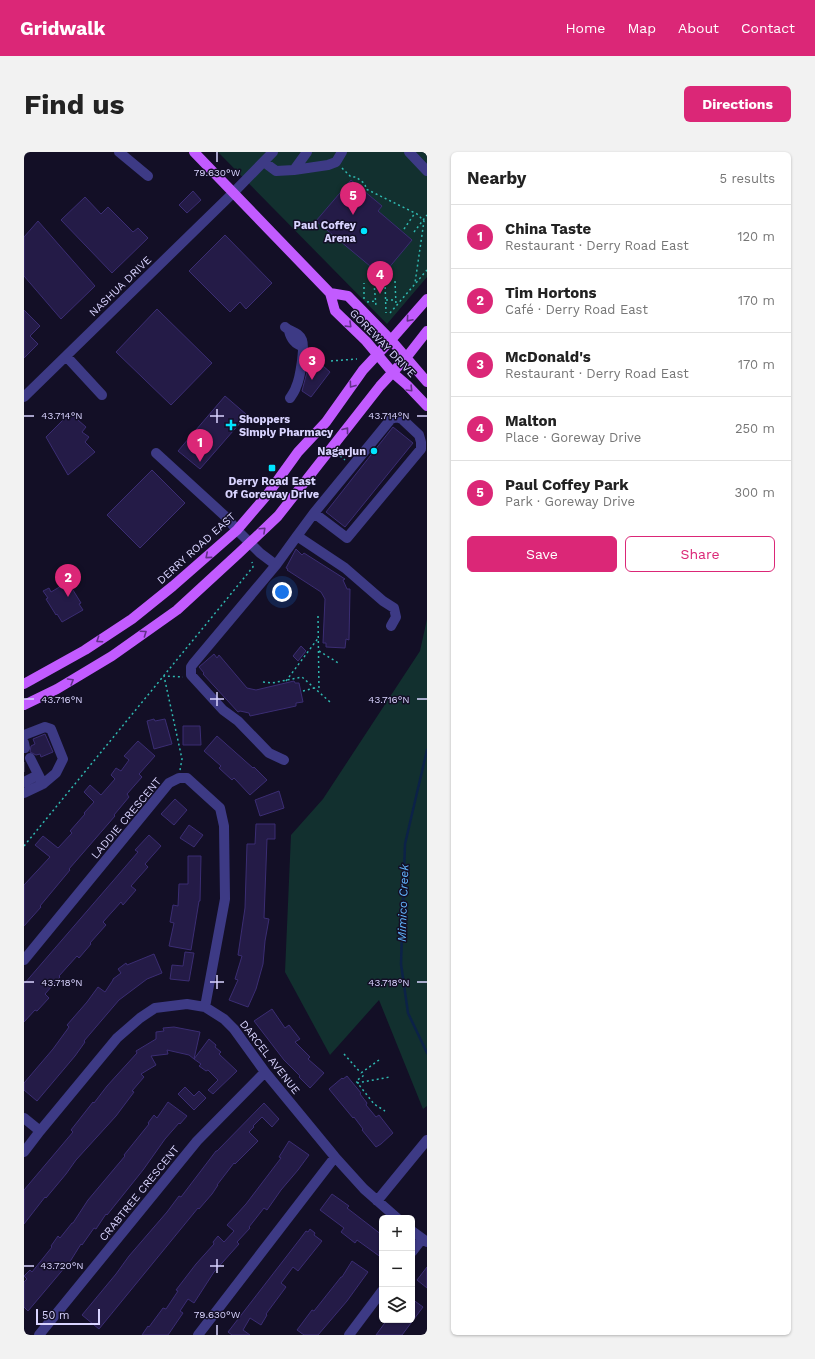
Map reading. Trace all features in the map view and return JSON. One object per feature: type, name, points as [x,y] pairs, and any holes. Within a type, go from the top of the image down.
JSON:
[{"type":"main road","name":"GOREWAY DRIVE","points":[[194,152],[330,293],[334,311],[366,341],[392,373],[407,385],[427,406]]},
{"type":"main road","name":"GOREWAY DRIVE","points":[[330,293],[348,296],[391,340],[427,382]]},
{"type":"main road","name":"DERRY ROAD EAST","points":[[24,684],[85,650],[132,619],[173,586],[237,530],[267,494],[298,452],[326,422],[363,370],[427,298]]},
{"type":"main road","points":[[24,705],[57,689],[112,656],[177,610],[239,553],[278,516],[380,386],[406,358],[427,331]]},
{"type":"street","points":[[119,152],[148,176]]},
{"type":"street","name":"NASHUA DRIVE","points":[[24,397],[273,152]]},
{"type":"street","points":[[294,170],[307,152]]},
{"type":"street","points":[[264,162],[276,171],[328,166],[336,162],[342,152]]},
{"type":"street","points":[[409,152],[427,171]]},
{"type":"street","points":[[287,329],[296,333],[302,339],[302,356],[297,385],[290,398]]},
{"type":"street","points":[[66,356],[102,395]]},
{"type":"street","points":[[284,760],[267,751],[238,721],[223,710],[193,678],[191,671],[193,664],[276,565],[314,513],[391,419],[397,417],[402,419],[419,435],[422,442],[421,449],[347,538],[314,513]]},
{"type":"street","points":[[156,453],[226,517],[249,542],[276,565]]},
{"type":"street","points":[[297,536],[345,568],[383,601],[394,608],[396,617],[391,626]]},
{"type":"street","points":[[24,736],[44,727],[51,729],[63,760],[56,773],[41,780],[24,793]]},
{"type":"street","points":[[29,763],[41,780]]},
{"type":"street","points":[[179,778],[187,778],[220,808],[224,826],[225,899],[205,1007]]},
{"type":"street","name":"LADDIE CRESCENT","points":[[24,960],[169,783],[179,778]]},
{"type":"street","points":[[24,782],[41,780]]},
{"type":"street","name":"DARCEL AVENUE","points":[[24,1152],[117,1038],[140,1018],[155,1008],[187,1004],[205,1007],[224,1019],[234,1029],[265,1072],[335,1157],[364,1189],[393,1215]]},
{"type":"street","name":"CRABTREE CRESCENT","points":[[39,1335],[197,1141],[265,1072]]},
{"type":"street","points":[[24,1118],[40,1131]]},
{"type":"street","points":[[377,1201],[427,1140]]},
{"type":"street","points":[[198,1335],[335,1157]]},
{"type":"street","points":[[413,1251],[425,1240],[415,1233]]},
{"type":"street","points":[[349,1335],[379,1295]]},
{"type":"path","points":[[336,162],[351,177],[356,176],[365,184],[366,189],[415,213],[424,221],[415,283]]},
{"type":"path","points":[[404,229],[415,213]]},
{"type":"path","points":[[414,232],[427,215]]},
{"type":"path","points":[[390,313],[427,270]]},
{"type":"path","points":[[396,281],[396,306]]},
{"type":"path","points":[[385,282],[386,313]]},
{"type":"path","points":[[364,283],[364,299]]},
{"type":"path","points":[[374,283],[376,306]]},
{"type":"path","points":[[386,300],[396,300]]},
{"type":"path","points":[[367,302],[375,301]]},
{"type":"path","points":[[332,361],[356,359]]},
{"type":"path","points":[[24,846],[253,567],[252,562]]},
{"type":"path","points":[[318,616],[319,693]]},
{"type":"path","points":[[286,681],[319,638]]},
{"type":"path","points":[[319,652],[340,664]]},
{"type":"path","points":[[164,676],[193,678]]},
{"type":"path","points":[[164,676],[182,759],[179,778]]},
{"type":"path","points":[[262,682],[272,683],[302,677],[330,702]]},
{"type":"path","points":[[303,691],[314,688]]},
{"type":"path","points":[[344,1054],[363,1076],[356,1081],[357,1083]]},
{"type":"path","points":[[361,1073],[379,1060]]},
{"type":"path","points":[[357,1083],[390,1077]]},
{"type":"path","points":[[357,1083],[374,1104],[385,1111]]},
{"type":"green space","points":[[218,152],[427,152],[427,277],[387,324]]},
{"type":"green space","points":[[427,619],[427,1106],[423,1109],[379,1000],[330,1055],[285,972],[291,835],[323,799],[420,651]]},
{"type":"building","name":"Paul Coffey Arena","points":[[351,180],[382,206],[378,211],[412,240],[382,276],[316,221]]},
{"type":"building","points":[[193,191],[201,200],[187,213],[179,205]]},
{"type":"building","points":[[85,197],[101,214],[108,207],[133,232],[138,228],[148,238],[112,273],[61,220]]},
{"type":"building","points":[[38,221],[95,286],[61,319],[24,276],[24,237]]},
{"type":"building","points":[[225,235],[272,283],[246,309],[240,302],[230,312],[189,271]]},
{"type":"building","points":[[157,309],[212,363],[171,405],[116,352]]},
{"type":"building","points":[[24,310],[40,326],[30,336],[38,344],[24,358]]},
{"type":"building","points":[[309,354],[330,372],[311,397],[302,391],[307,372]]},
{"type":"building","points":[[225,396],[247,415],[200,469],[178,451]]},
{"type":"building","points":[[70,413],[86,427],[82,432],[89,437],[85,442],[95,452],[68,475],[46,437]]},
{"type":"building","points":[[393,427],[413,443],[345,527],[326,512]]},
{"type":"building","points":[[152,470],[185,503],[140,548],[107,515]]},
{"type":"building","points":[[296,549],[302,555],[304,553],[345,579],[343,580],[347,589],[350,589],[349,640],[346,639],[345,648],[326,647],[326,643],[323,643],[325,599],[321,592],[286,568]]},
{"type":"building","points":[[68,582],[81,603],[79,604],[83,610],[62,622],[46,599],[48,598],[43,591],[49,588],[51,592]]},
{"type":"building","points":[[301,646],[306,651],[298,661],[293,656]]},
{"type":"building","points":[[214,654],[217,658],[219,655],[247,688],[256,690],[294,681],[295,683],[299,683],[303,702],[296,703],[296,706],[250,716],[249,713],[238,712],[203,674],[204,673],[199,667]]},
{"type":"building","points":[[154,719],[155,721],[165,719],[172,744],[154,749],[147,721]]},
{"type":"building","points":[[183,726],[200,726],[201,745],[183,745]]},
{"type":"building","points":[[45,734],[53,752],[41,757],[40,754],[36,755],[30,752],[31,746],[35,744],[33,739]]},
{"type":"building","points":[[217,736],[267,780],[250,795],[234,778],[232,780],[219,768],[221,766],[204,751]]},
{"type":"building","points":[[138,741],[155,756],[139,774],[142,777],[127,794],[129,797],[114,815],[115,816],[69,869],[70,870],[40,906],[41,907],[24,926],[24,885],[50,857],[35,845],[43,836],[58,848],[72,833],[70,831],[94,802],[84,792],[90,785],[101,795],[115,779],[111,775],[116,768],[121,771],[129,760],[124,756]]},
{"type":"building","points":[[279,791],[284,808],[260,816],[255,800]]},
{"type":"building","points":[[175,799],[187,810],[174,825],[161,814]]},
{"type":"building","points":[[256,824],[275,824],[275,839],[267,839],[264,918],[269,919],[263,964],[256,989],[248,1007],[229,1000],[238,980],[235,979],[242,956],[238,955],[245,908],[247,844],[255,844]]},
{"type":"building","points":[[189,825],[203,835],[194,847],[180,838]]},
{"type":"building","points":[[149,835],[161,846],[145,864],[148,867],[131,886],[136,890],[123,905],[121,902],[103,922],[106,925],[90,943],[91,944],[79,958],[77,956],[45,994],[49,998],[24,1022],[24,984],[138,852],[135,850]]},
{"type":"building","points":[[188,856],[201,856],[200,901],[191,950],[169,946],[174,923],[170,922],[173,905],[178,906],[179,884],[188,884]]},
{"type":"building","points":[[185,952],[194,953],[189,981],[170,979],[172,965],[183,966]]},
{"type":"building","points":[[154,954],[162,973],[147,979],[119,1000],[84,1041],[85,1042],[75,1056],[37,1101],[24,1090],[24,1083],[53,1049],[69,1027],[67,1025],[98,987],[105,992],[113,979],[121,973],[118,969],[126,963],[127,965]]},
{"type":"building","points":[[272,1009],[285,1028],[289,1025],[300,1039],[295,1042],[310,1057],[308,1059],[324,1073],[310,1088],[284,1060],[254,1021]]},
{"type":"building","points":[[174,1027],[200,1032],[194,1059],[189,1055],[167,1050],[168,1054],[151,1056],[156,1065],[141,1074],[144,1077],[132,1091],[134,1092],[116,1116],[76,1160],[24,1224],[24,1190],[73,1132],[71,1130],[93,1102],[94,1103],[107,1086],[137,1053],[136,1051],[156,1039],[156,1032],[164,1031],[163,1028]]},
{"type":"building","points":[[209,1039],[221,1052],[219,1054],[237,1071],[213,1094],[208,1090],[218,1080],[208,1070],[206,1071],[199,1066],[201,1064],[194,1059]]},
{"type":"building","points":[[347,1076],[361,1093],[360,1094],[367,1103],[366,1105],[376,1117],[379,1115],[393,1133],[376,1147],[362,1130],[363,1129],[354,1117],[353,1118],[329,1089],[342,1078],[343,1079]]},
{"type":"building","points":[[185,1087],[194,1096],[199,1091],[206,1098],[194,1110],[178,1094]]},
{"type":"building","points":[[168,1102],[187,1116],[165,1139],[143,1170],[107,1215],[106,1214],[96,1229],[94,1228],[82,1245],[81,1244],[71,1260],[28,1311],[24,1307],[24,1282],[27,1279],[24,1276],[30,1270],[32,1272],[52,1247],[51,1246],[58,1236],[60,1238],[73,1223],[88,1200],[125,1156],[124,1155],[149,1124],[148,1123],[154,1115],[157,1118]]},
{"type":"building","points":[[264,1103],[279,1119],[272,1127],[262,1117],[253,1126],[254,1127],[249,1132],[258,1141],[235,1164],[234,1163],[212,1194],[199,1209],[198,1208],[99,1329],[82,1315],[179,1196],[181,1197],[216,1151]]},
{"type":"building","points":[[289,1141],[309,1155],[298,1170],[267,1210],[264,1208],[249,1227],[250,1228],[237,1242],[239,1244],[214,1272],[194,1303],[188,1299],[180,1311],[183,1313],[168,1335],[142,1335],[163,1308],[166,1309],[178,1291],[176,1290],[214,1244],[213,1242],[218,1236],[224,1242],[234,1231],[227,1225],[246,1204],[281,1158],[279,1157]]},
{"type":"building","points":[[332,1194],[349,1206],[347,1208],[379,1233],[379,1256],[357,1240],[355,1243],[341,1232],[344,1228],[320,1210]]},
{"type":"building","points":[[310,1229],[315,1233],[314,1235],[322,1241],[298,1271],[293,1267],[281,1283],[286,1287],[266,1314],[267,1315],[261,1325],[250,1318],[243,1330],[250,1335],[232,1335],[228,1332],[306,1231],[308,1232]]},
{"type":"building","points":[[352,1261],[368,1272],[347,1301],[318,1335],[304,1335],[297,1330],[312,1310],[314,1311],[342,1277]]},
{"type":"building","points":[[427,1267],[427,1288],[417,1280]]},
{"type":"building","points":[[415,1301],[423,1307],[415,1318]]},
{"type":"building","points":[[385,1323],[411,1323],[402,1335],[376,1335]]},
{"type":"waterway","name":"Mimico Creek","points":[[427,750],[405,844],[401,964],[408,1013],[427,1053]]},
{"type":"place","name":"Paul Coffey Park","points":[[353,215]]},
{"type":"place","name":"Paul Coffey Arena","points":[[364,231]]},
{"type":"place","name":"Malton","points":[[380,294]]},
{"type":"place","name":"McDonald's","points":[[312,380]]},
{"type":"place","name":"Shoppers Simply Pharmacy","points":[[231,425]]},
{"type":"place","name":"Nagarjun","points":[[374,451]]},
{"type":"place","name":"China Taste","points":[[200,462]]},
{"type":"place","name":"Derry Road East Of Goreway Drive","points":[[272,468]]},
{"type":"place","name":"Tim Hortons","points":[[68,597]]}]
